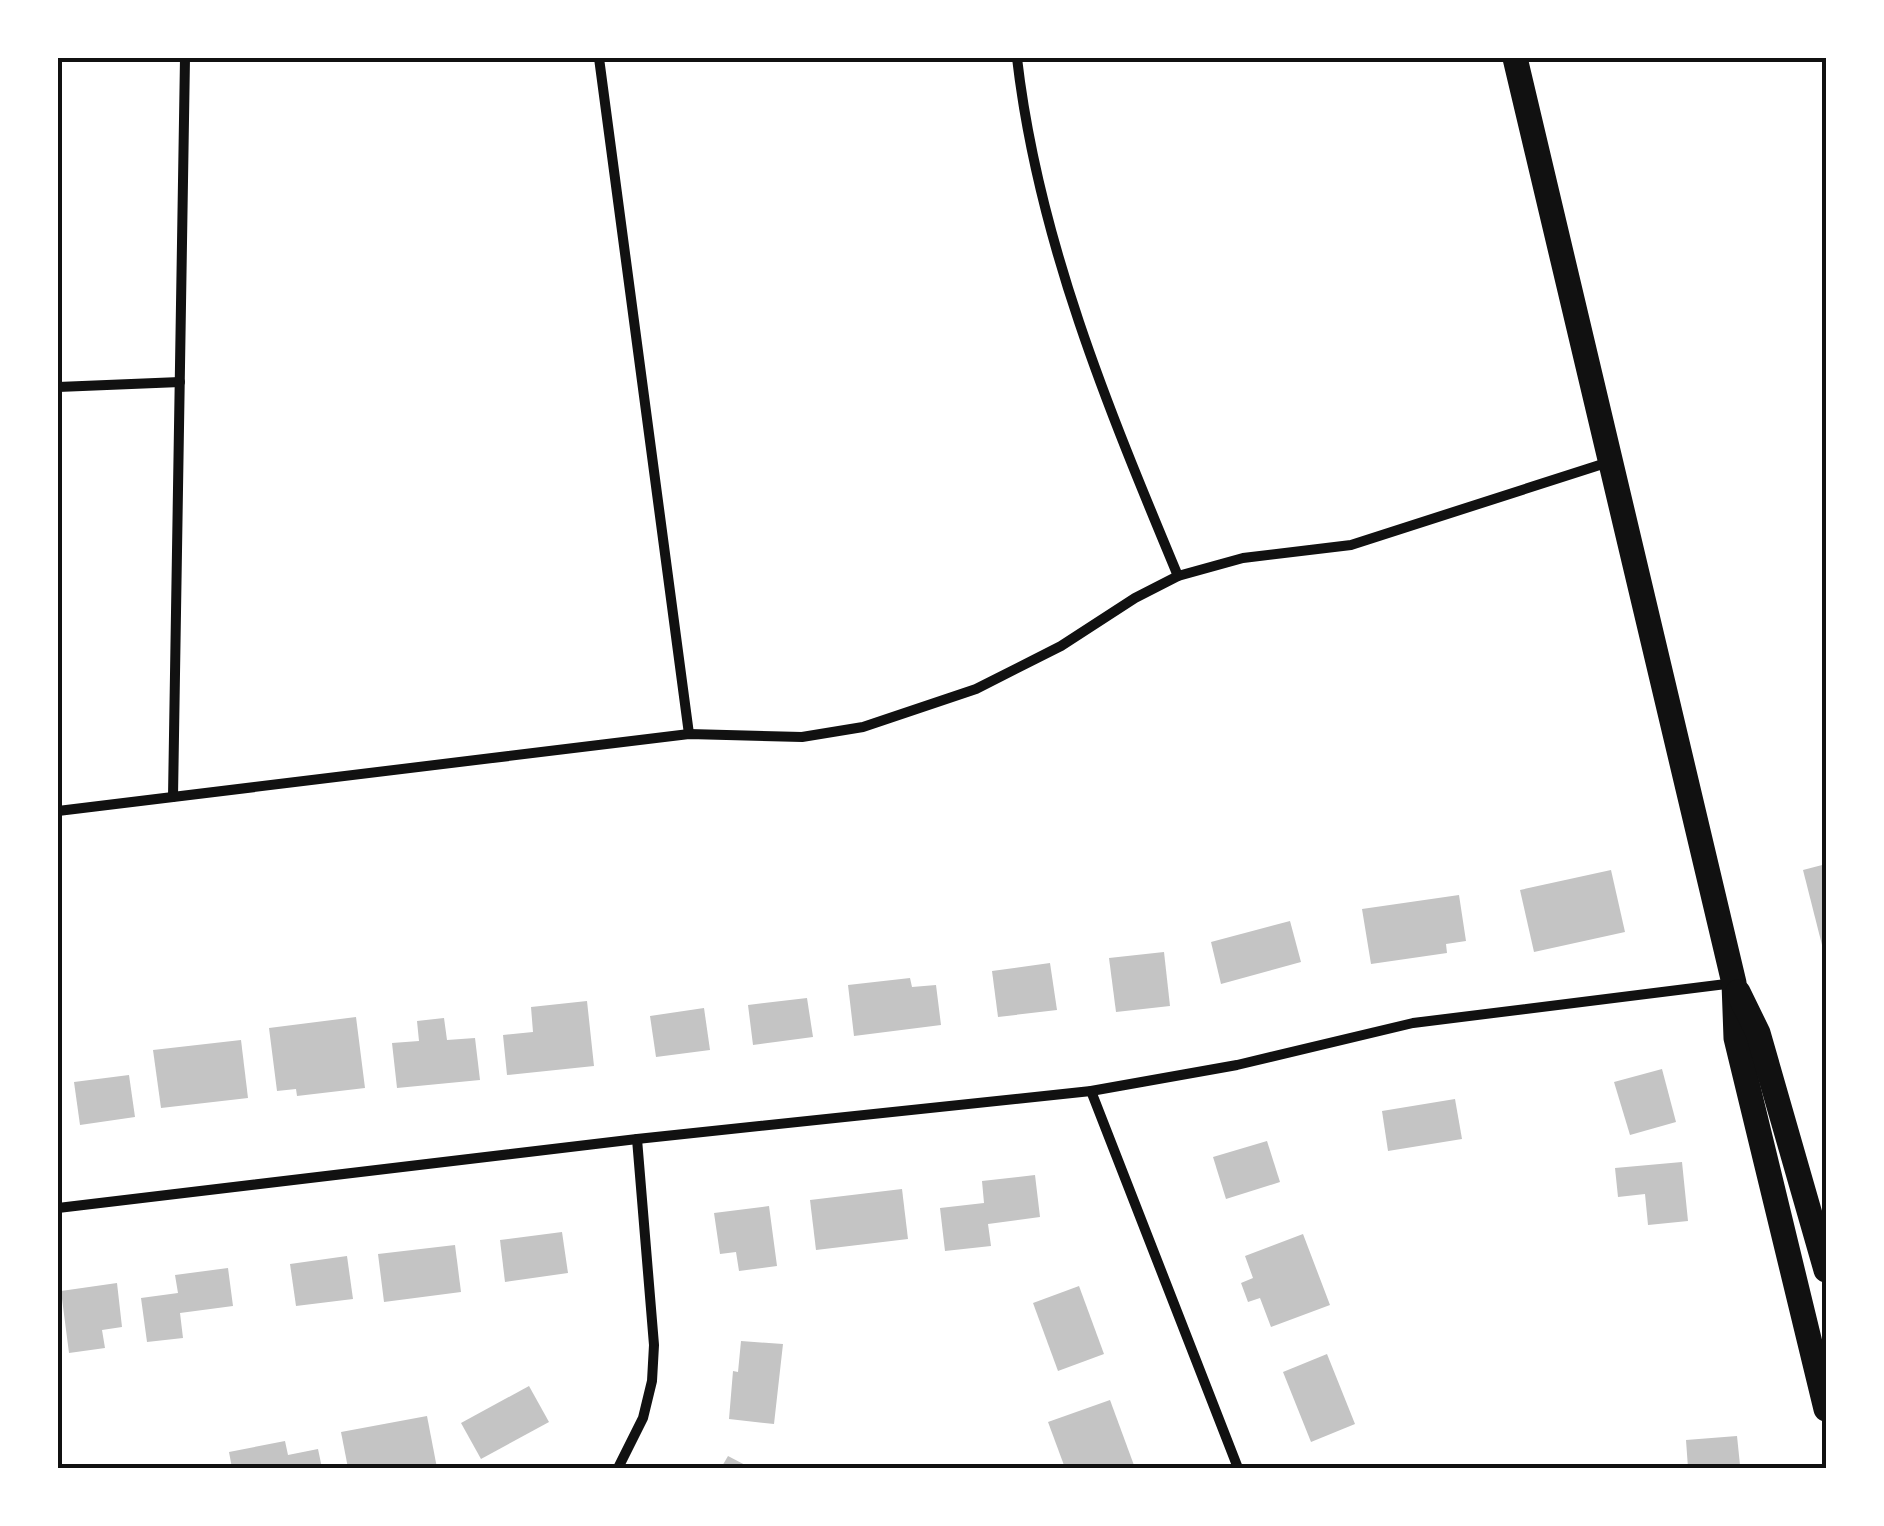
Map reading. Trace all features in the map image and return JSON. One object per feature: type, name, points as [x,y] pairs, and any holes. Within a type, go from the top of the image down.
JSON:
[{"type":"main road","points":[[1515,58],[1734,982],[1736,1038],[1826,1409]]},
{"type":"main road","points":[[1734,982],[1758,1033],[1826,1270]]},
{"type":"street","points":[[173,797],[184,58]]},
{"type":"street","points":[[599,58],[689,734]]},
{"type":"street","points":[[1017,58],[1036,174],[1064,280],[1108,409],[1178,576]]},
{"type":"street","points":[[58,388],[180,382]]},
{"type":"street","points":[[58,811],[689,734],[802,736],[864,727],[976,689],[1060,646],[1135,598],[1178,576],[1243,558],[1351,545],[1610,462]]},
{"type":"street","points":[[58,1208],[637,1139],[1091,1091],[1237,1065],[1413,1022],[1734,982]]},
{"type":"street","points":[[1091,1091],[1238,1468]]},
{"type":"street","points":[[618,1468],[643,1418],[652,1382],[654,1345],[637,1139]]},
{"type":"building","points":[[1826,864],[1826,944],[1822,945],[1803,870]]},
{"type":"building","points":[[1611,870],[1625,932],[1534,952],[1520,890]]},
{"type":"building","points":[[1459,895],[1466,941],[1446,944],[1447,953],[1371,964],[1362,909]]},
{"type":"building","points":[[1290,921],[1301,962],[1221,984],[1211,942]]},
{"type":"building","points":[[1164,952],[1170,1006],[1116,1012],[1109,958]]},
{"type":"building","points":[[1050,963],[1057,1010],[998,1017],[992,971]]},
{"type":"building","points":[[910,978],[912,987],[936,985],[941,1025],[854,1036],[848,985]]},
{"type":"building","points":[[807,998],[813,1037],[753,1045],[748,1005]]},
{"type":"building","points":[[587,1001],[594,1066],[507,1075],[503,1035],[533,1032],[531,1007]]},
{"type":"building","points":[[704,1008],[710,1050],[656,1057],[650,1016]]},
{"type":"building","points":[[356,1017],[365,1088],[297,1096],[296,1089],[277,1091],[269,1028]]},
{"type":"building","points":[[444,1018],[447,1040],[475,1038],[480,1080],[397,1088],[392,1043],[419,1041],[417,1021]]},
{"type":"building","points":[[241,1040],[248,1098],[161,1108],[153,1050]]},
{"type":"building","points":[[1662,1069],[1676,1122],[1630,1135],[1614,1082]]},
{"type":"building","points":[[129,1075],[135,1117],[80,1125],[74,1082]]},
{"type":"building","points":[[1455,1099],[1462,1139],[1388,1151],[1382,1111]]},
{"type":"building","points":[[1267,1141],[1280,1182],[1226,1199],[1213,1157]]},
{"type":"building","points":[[1682,1162],[1688,1221],[1648,1225],[1645,1194],[1618,1197],[1615,1168]]},
{"type":"building","points":[[1035,1175],[1040,1217],[988,1224],[991,1246],[945,1251],[940,1208],[984,1203],[982,1181]]},
{"type":"building","points":[[902,1189],[908,1239],[816,1250],[810,1200]]},
{"type":"building","points":[[769,1206],[777,1266],[739,1271],[736,1252],[720,1254],[714,1213]]},
{"type":"building","points":[[562,1232],[568,1273],[505,1282],[500,1240]]},
{"type":"building","points":[[1303,1234],[1330,1305],[1271,1327],[1260,1298],[1248,1302],[1241,1283],[1253,1278],[1245,1256]]},
{"type":"building","points":[[455,1245],[461,1292],[384,1302],[378,1254]]},
{"type":"building","points":[[347,1256],[353,1299],[296,1306],[290,1264]]},
{"type":"building","points":[[228,1268],[233,1306],[180,1313],[183,1338],[147,1342],[141,1298],[178,1293],[175,1275]]},
{"type":"building","points":[[117,1283],[122,1327],[102,1330],[105,1348],[69,1353],[61,1291]]},
{"type":"building","points":[[1079,1286],[1104,1354],[1058,1371],[1033,1303]]},
{"type":"building","points":[[741,1341],[783,1344],[774,1424],[729,1419],[733,1371],[738,1372]]},
{"type":"building","points":[[1327,1354],[1355,1424],[1311,1442],[1283,1372]]},
{"type":"building","points":[[529,1386],[549,1422],[481,1459],[461,1423]]},
{"type":"building","points":[[1110,1400],[1135,1468],[1065,1468],[1048,1422]]},
{"type":"building","points":[[427,1416],[437,1468],[348,1468],[341,1432]]},
{"type":"building","points":[[1737,1436],[1740,1465],[1746,1468],[1688,1468],[1686,1440]]},
{"type":"building","points":[[285,1441],[288,1455],[318,1449],[322,1468],[232,1468],[229,1452]]},
{"type":"building","points":[[728,1456],[751,1468],[721,1468]]}]
